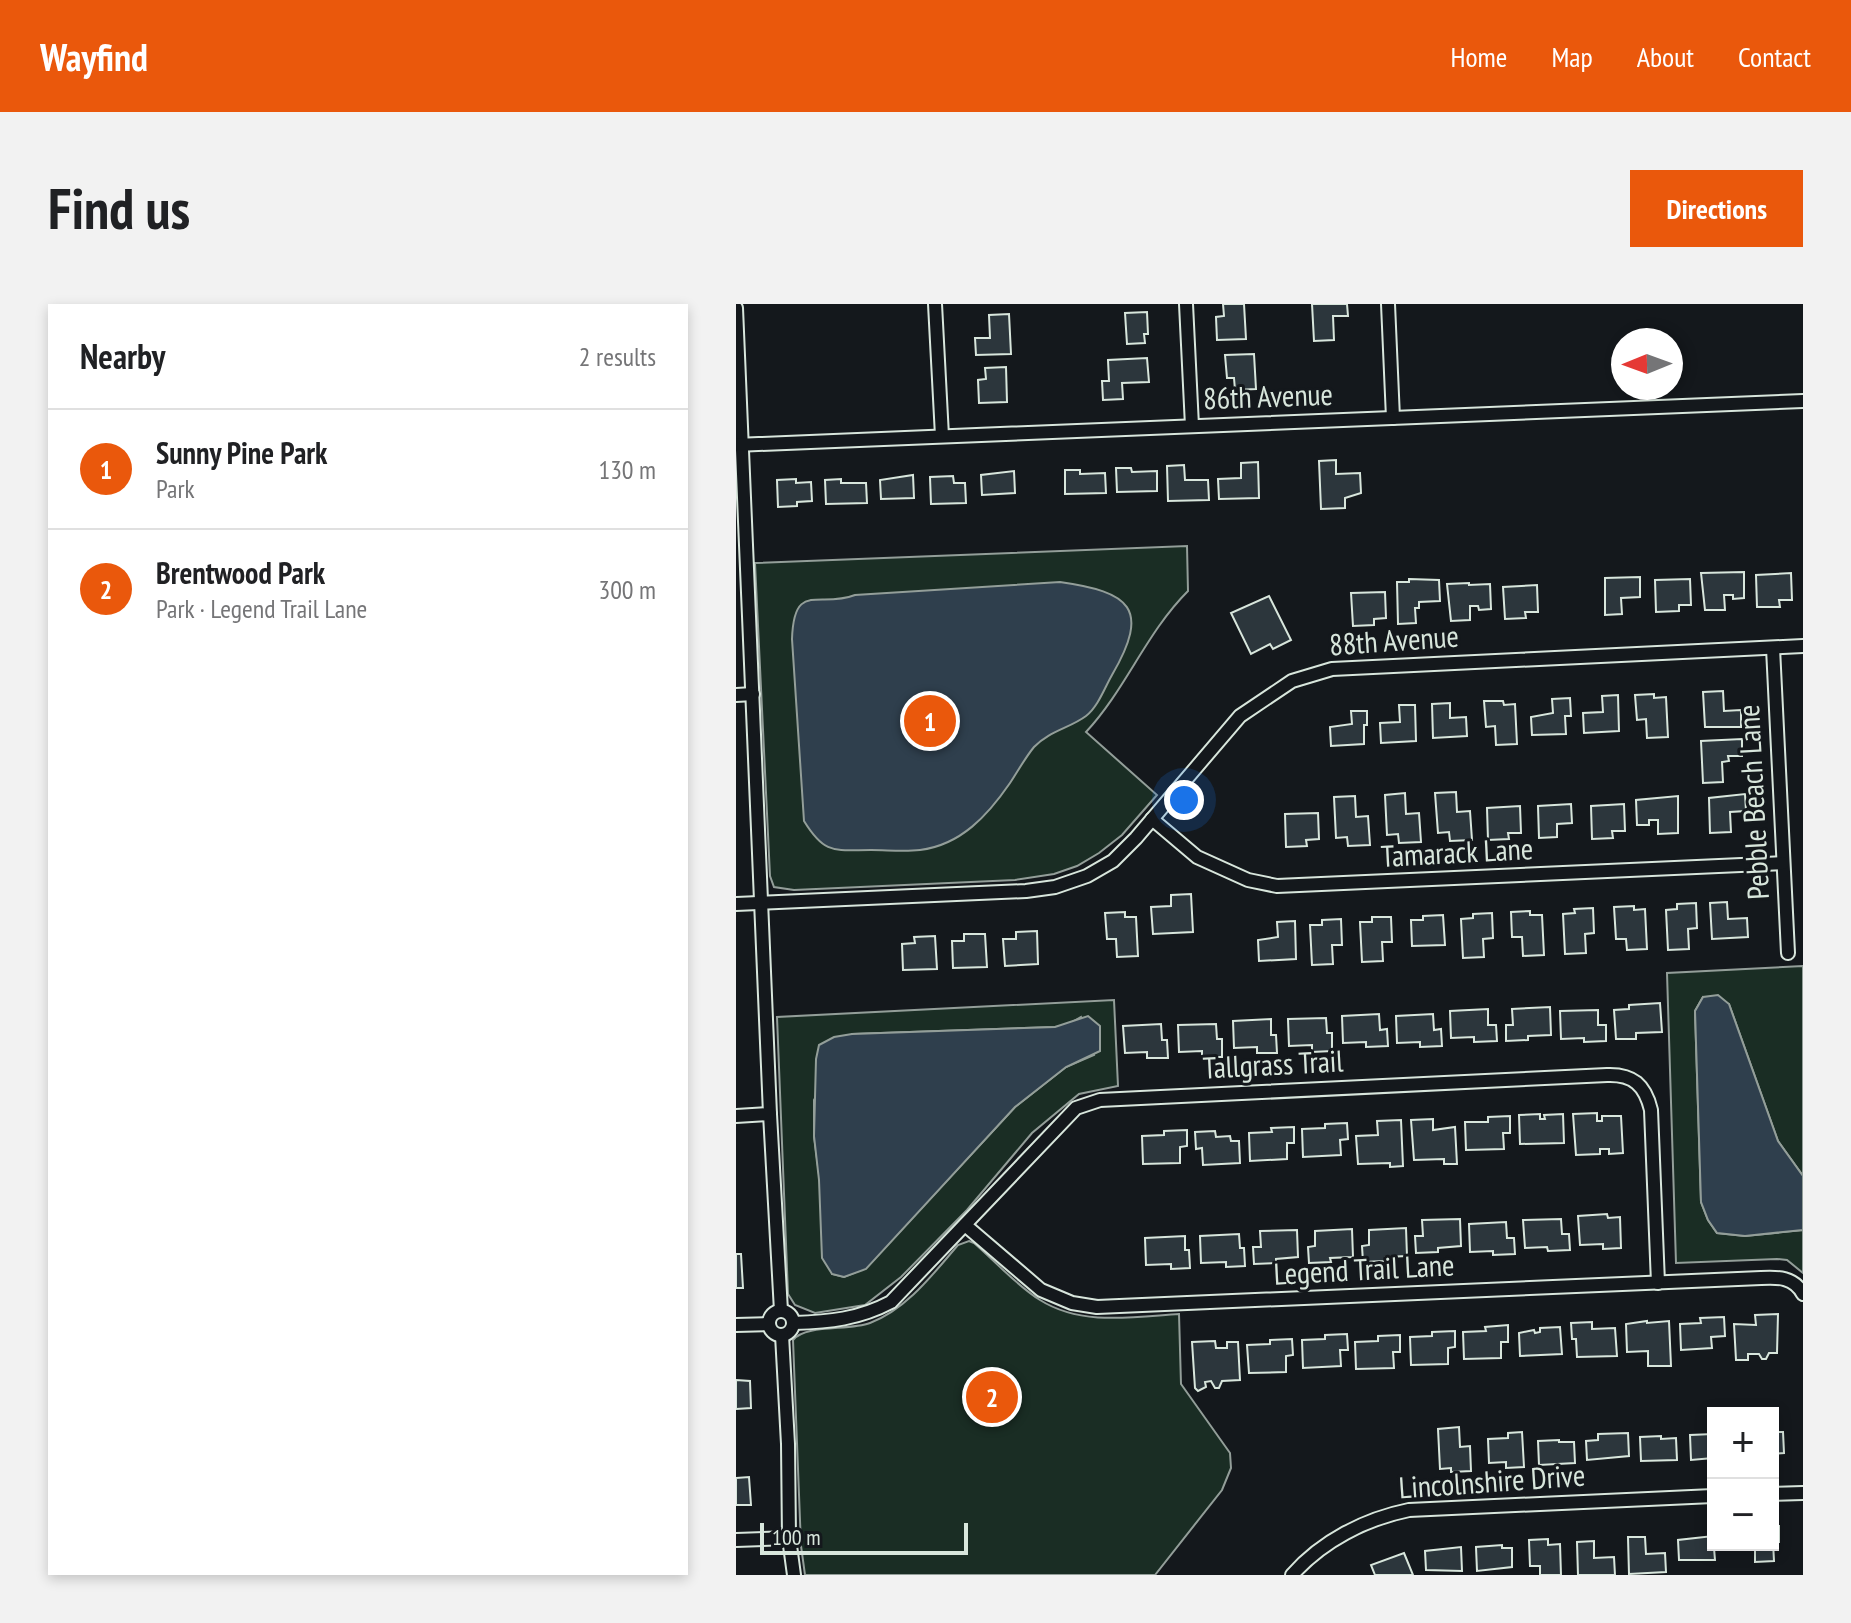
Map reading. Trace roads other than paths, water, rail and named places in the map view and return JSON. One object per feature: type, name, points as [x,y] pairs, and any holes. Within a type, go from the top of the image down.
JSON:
[{"type":"street","points":[[935,304],[942,436]]},
{"type":"street","points":[[1186,304],[1192,426]]},
{"type":"street","points":[[1388,304],[1393,418]]},
{"type":"street","points":[[736,308],[739,445],[781,1311]]},
{"type":"street","name":"86th Avenue","points":[[739,445],[1803,401]]},
{"type":"street","name":"88th Avenue","points":[[736,904],[1026,891],[1055,887],[1087,876],[1113,861],[1240,716],[1279,688],[1313,674],[1351,666],[1803,646]]},
{"type":"street","name":"Pebble Beach Lane","points":[[1773,648],[1788,953]]},
{"type":"street","points":[[736,695],[753,694]]},
{"type":"street","name":"Tamarack Lane","points":[[1152,819],[1197,857],[1248,880],[1277,886],[1783,863]]},
{"type":"street","name":"Tallgrass Trail","points":[[794,1323],[868,1314],[891,1302],[1076,1108],[1100,1100],[1617,1074],[1639,1083],[1647,1094],[1651,1110],[1658,1283]]},
{"type":"street","points":[[736,1116],[770,1114]]},
{"type":"street","name":"Legend Trail Lane","points":[[965,1225],[1041,1290],[1072,1303],[1097,1307],[1761,1278],[1784,1278],[1799,1286],[1803,1294]]},
{"type":"street","points":[[769,1324],[774,1313],[788,1313],[794,1323],[791,1330],[782,1335]]},
{"type":"street","points":[[736,1325],[769,1324]]},
{"type":"street","points":[[769,1324],[773,1331],[782,1335]]},
{"type":"street","points":[[782,1335],[789,1538],[794,1575]]},
{"type":"street","points":[[1779,1494],[1803,1493]]},
{"type":"street","name":"Lincolnshire Drive","points":[[1292,1575],[1330,1542],[1362,1525],[1409,1510],[1707,1496]]},
{"type":"street","points":[[736,1540],[789,1538]]},
{"type":"water","points":[[1060,582],[1103,591],[1117,598],[1127,607],[1131,619],[1124,652],[1090,712],[1040,742],[983,817],[948,842],[914,851],[839,850],[818,840],[804,821],[792,639],[794,621],[803,603],[855,595]]},
{"type":"water","points":[[1718,995],[1729,1004],[1778,1141],[1803,1176],[1803,1230],[1745,1236],[1717,1233],[1701,1202],[1695,1011],[1703,997]]},
{"type":"water","points":[[1088,1016],[1100,1026],[1100,1051],[1066,1067],[1015,1107],[866,1269],[844,1277],[832,1274],[822,1258],[814,1136],[819,1045],[834,1037],[852,1034],[1055,1027]]},
{"type":"place","name":"Sunny Pine Park","points":[[930,721]]},
{"type":"place","name":"Brentwood Park","points":[[992,1397]]}]
